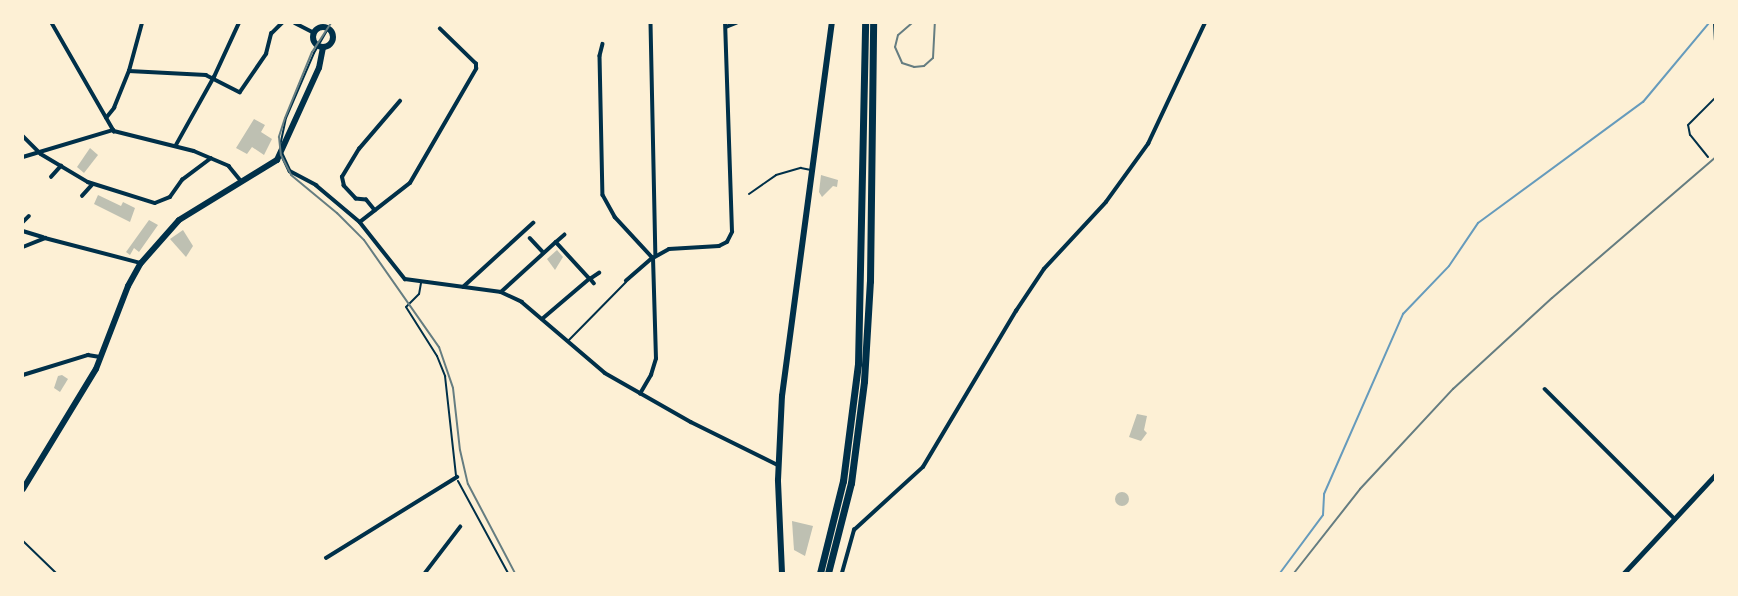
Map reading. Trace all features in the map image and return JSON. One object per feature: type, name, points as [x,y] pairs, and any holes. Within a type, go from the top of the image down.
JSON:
[{"type":"highway","points":[[820,573],[844,472],[858,364],[865,23]]},
{"type":"highway","points":[[828,573],[850,482],[864,381],[870,269],[873,23]]},
{"type":"main road","points":[[782,573],[778,465],[784,384],[832,23]]},
{"type":"main road","points":[[23,489],[102,358],[128,286],[141,263],[179,220],[241,181],[271,166],[282,154],[320,68],[320,46],[315,33],[320,28],[330,26],[333,38],[320,46]]},
{"type":"street","points":[[51,23],[113,130]]},
{"type":"street","points":[[106,118],[114,108],[129,71],[142,23]]},
{"type":"street","points":[[176,145],[214,77],[239,23]]},
{"type":"street","points":[[129,71],[214,77],[237,91],[243,90],[266,54],[271,34],[282,23]]},
{"type":"street","points":[[295,23],[315,33]]},
{"type":"street","points":[[640,394],[651,375],[656,359],[651,23]]},
{"type":"street","points":[[627,281],[655,257],[669,249],[719,246],[731,236],[726,25],[736,23]]},
{"type":"street","points":[[842,573],[854,530],[931,456],[1006,327],[1058,252],[1106,202],[1148,144],[1205,23]]},
{"type":"street","points":[[360,222],[412,179],[477,65],[440,29]]},
{"type":"street","points":[[603,44],[600,56],[603,195],[615,217],[655,257]]},
{"type":"street","points":[[375,211],[366,200],[356,199],[344,186],[342,177],[359,149],[400,101]]},
{"type":"street","points":[[23,158],[113,130],[176,145],[211,158],[233,170],[241,181]]},
{"type":"street","points":[[23,136],[41,154],[93,185],[155,203],[168,199],[182,180],[211,158]]},
{"type":"street","points":[[282,154],[290,171],[316,185],[360,222],[400,276],[421,282],[501,292],[522,302],[596,366],[640,394],[778,465]]},
{"type":"street","points":[[51,177],[61,166]]},
{"type":"street","points":[[82,197],[93,185]]},
{"type":"street","points":[[23,222],[29,216]]},
{"type":"street","points":[[464,287],[533,223]]},
{"type":"street","points":[[23,231],[141,263]]},
{"type":"street","points":[[501,292],[564,235]]},
{"type":"street","points":[[23,247],[45,238]]},
{"type":"street","points":[[530,238],[543,252]]},
{"type":"street","points":[[556,242],[594,284]]},
{"type":"street","points":[[543,319],[599,273]]},
{"type":"street","points":[[23,375],[88,355],[102,358]]},
{"type":"street","points":[[1545,389],[1675,519]]},
{"type":"street","points":[[1624,573],[1715,475]]},
{"type":"street","points":[[326,558],[457,477]]},
{"type":"street","points":[[425,573],[460,527]]},
{"type":"lane","points":[[282,154],[283,126],[320,46]]},
{"type":"lane","points":[[749,194],[788,171],[814,170]]},
{"type":"lane","points":[[568,341],[627,281]]},
{"type":"lane","points":[[421,282],[419,294],[406,307],[445,376],[457,477]]},
{"type":"lane","points":[[23,541],[56,573]]},
{"type":"path","points":[[1714,23],[1715,40]]},
{"type":"path","points":[[1708,157],[1690,135],[1688,125],[1715,98]]},
{"type":"path","points":[[457,477],[473,513],[508,573]]},
{"type":"building","points":[[254,119],[265,125],[261,132],[272,139],[264,155],[252,147],[247,154],[236,148]]},
{"type":"building","points":[[90,148],[98,155],[84,173],[77,167]]},
{"type":"building","points":[[821,175],[838,180],[837,187],[833,186],[822,197],[819,192]]},
{"type":"building","points":[[98,195],[121,206],[123,202],[135,208],[130,222],[94,204]]},
{"type":"building","points":[[149,220],[158,225],[139,252],[134,248],[130,255],[126,252]]},
{"type":"building","points":[[183,230],[193,246],[186,257],[170,239]]},
{"type":"building","points":[[557,250],[563,257],[555,270],[547,259]]},
{"type":"building","points":[[62,375],[68,379],[60,392],[54,388],[58,376]]},
{"type":"building","points":[[1137,414],[1147,416],[1144,430],[1147,433],[1141,441],[1129,437]]},
{"type":"building","points":[[1119,492],[1125,492],[1129,499],[1125,506],[1119,506],[1115,502],[1115,496]]},
{"type":"building","points":[[792,521],[813,526],[805,556],[794,550]]},
{"type":"waterway","points":[[1280,573],[1323,515],[1324,494],[1403,314],[1449,266],[1478,223],[1643,102],[1709,23]]},
{"type":"tram line","points":[[331,23],[312,52],[285,118],[279,137],[281,155],[291,175],[337,213],[364,240],[439,347],[453,388],[460,450],[468,484],[515,573]]},
{"type":"tram line","points":[[912,23],[898,35],[895,47],[902,63],[914,67],[924,66],[933,58],[935,23]]},
{"type":"railway","points":[[1294,573],[1360,489],[1453,389],[1552,298],[1715,158]]}]
